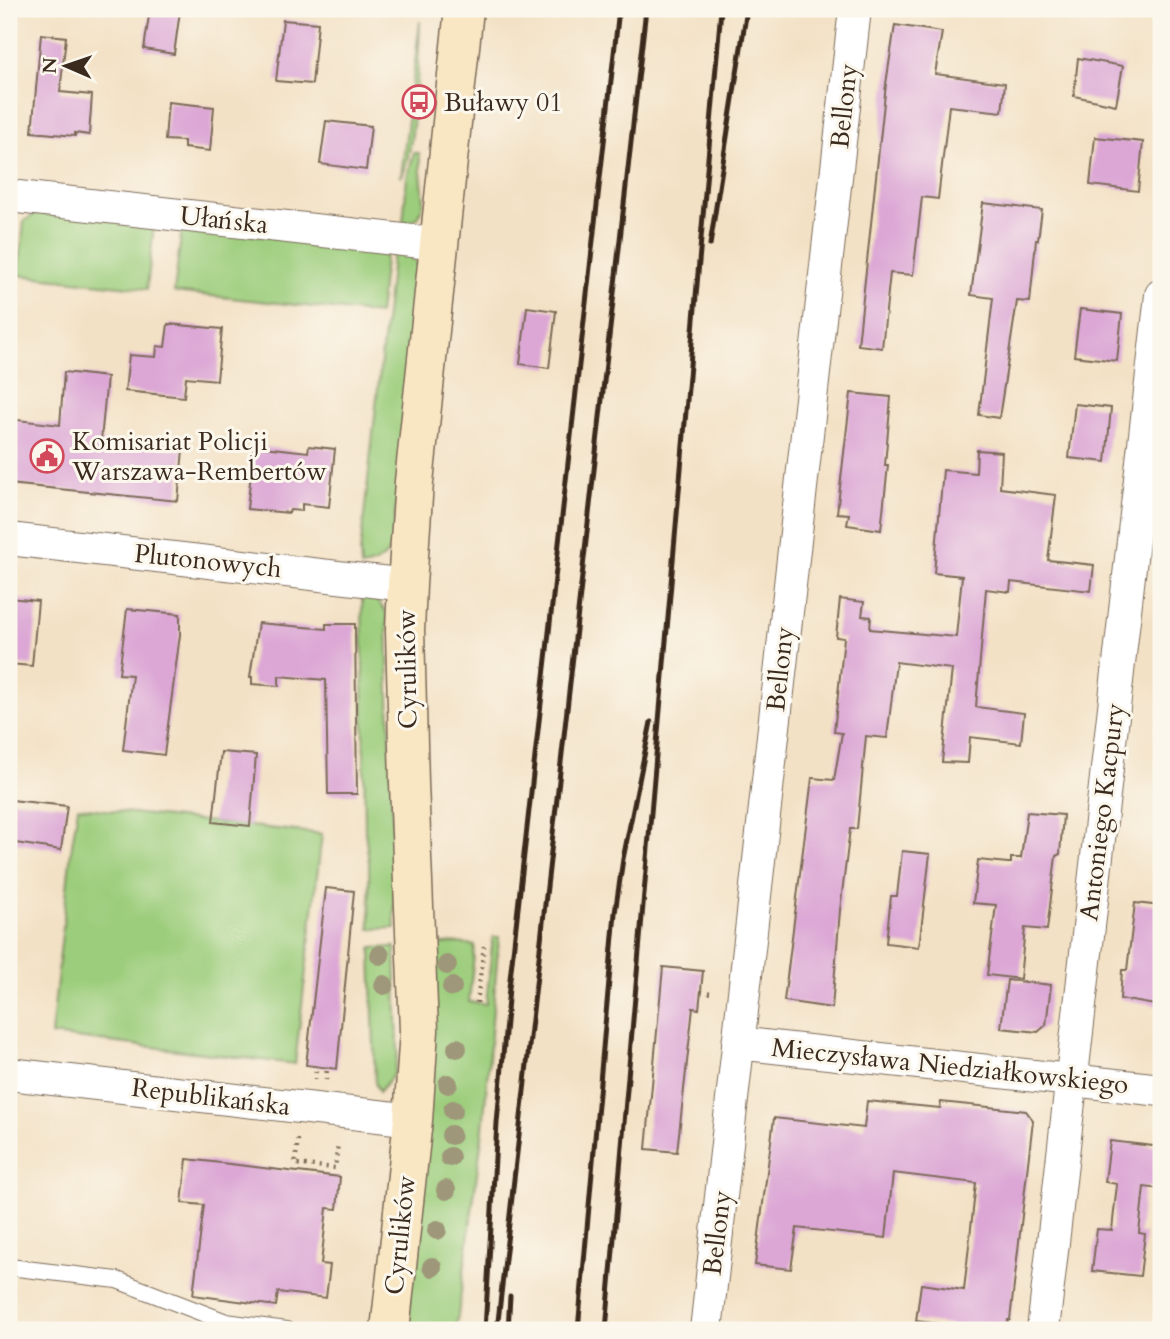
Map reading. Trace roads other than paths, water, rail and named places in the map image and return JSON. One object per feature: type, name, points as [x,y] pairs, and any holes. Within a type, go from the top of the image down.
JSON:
[{"type":"main road","name":"Cyrulików","points":[[390,1330],[413,1120],[419,1030],[409,783],[405,630],[407,585],[414,482],[464,9]]},
{"type":"street","name":"Bellony","points":[[706,1330],[855,9]]},
{"type":"street","name":"Ułańska","points":[[9,196],[439,244]]},
{"type":"street","name":"Antoniego Kacpury","points":[[1043,1330],[1161,295]]},
{"type":"street","name":"Plutonowych","points":[[9,539],[407,585]]},
{"type":"street","name":"Mieczysława Niedziałkowskiego","points":[[738,1043],[1161,1090]]},
{"type":"street","name":"Republikańska","points":[[9,1074],[413,1120]]},
{"type":"lane","points":[[9,1267],[117,1280],[226,1322],[287,1330]]},
{"type":"railway","points":[[485,1330],[497,1123],[509,988],[619,9]]},
{"type":"railway","points":[[497,1330],[646,9]]},
{"type":"railway","points":[[606,1330],[721,9]]},
{"type":"railway","points":[[710,245],[747,9]]},
{"type":"railway","points":[[578,1330],[615,913],[623,859],[651,722]]},
{"type":"railway","points":[[508,1330],[510,1296]]},
{"type":"place","name":"Buławy 01","points":[[419,102]]},
{"type":"place","name":"Komisariat Policji Warszawa-Rembertów","points":[[47,456]]}]
